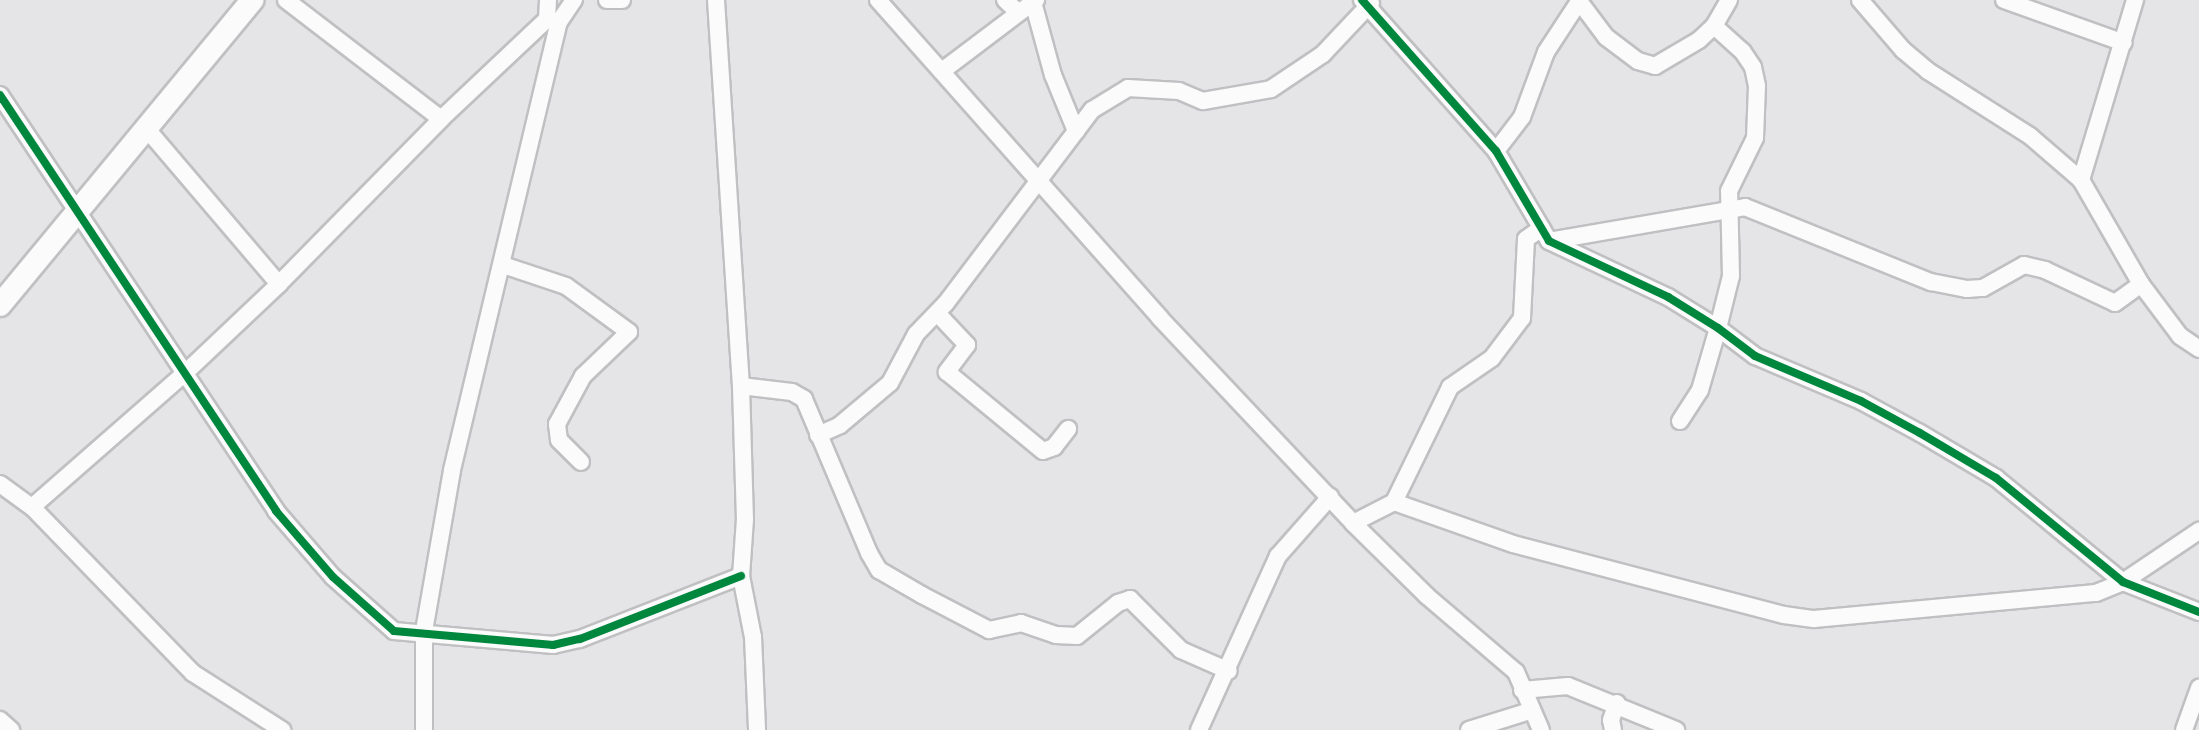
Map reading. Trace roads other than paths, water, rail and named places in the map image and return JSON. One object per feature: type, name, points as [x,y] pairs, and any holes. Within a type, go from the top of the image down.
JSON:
[{"type":"street","points":[[0,305],[252,0]]},
{"type":"street","points":[[286,0],[441,119]]},
{"type":"street","points":[[423,730],[424,631],[452,470],[503,265],[553,21],[548,0]]},
{"type":"street","points":[[32,507],[185,373],[279,284],[441,119],[574,0]]},
{"type":"street","points":[[607,0],[622,0]]},
{"type":"street","points":[[878,0],[1160,318],[1353,524],[1427,596],[1516,672],[1530,711],[1541,730]]},
{"type":"street","points":[[1005,0],[1018,12]]},
{"type":"street","points":[[1496,151],[1522,117],[1546,52],[1580,0],[1606,37],[1623,52],[1655,66],[1699,40],[1714,26],[1729,0]]},
{"type":"street","points":[[1860,0],[1904,50],[1928,71],[2030,136],[2081,180],[2141,284],[2180,336],[2199,348]]},
{"type":"street","points":[[2004,0],[2124,43]]},
{"type":"street","points":[[2081,180],[2124,43],[2135,0]]},
{"type":"street","points":[[718,1],[741,386],[745,519],[741,576],[753,637],[757,730]]},
{"type":"street","points":[[942,71],[1034,1],[1053,75],[1077,131]]},
{"type":"street","points":[[818,435],[840,425],[890,383],[912,340],[937,313],[1040,183],[1092,110],[1128,88],[1179,91],[1203,101],[1271,89],[1323,54],[1367,4],[1496,151],[1546,235],[1668,297],[1718,328],[1755,356],[1861,401],[1996,478],[2123,582],[2199,612]]},
{"type":"street","points":[[1680,421],[1700,390],[1718,328],[1731,276],[1728,208],[1730,191],[1755,138],[1757,86],[1753,67],[1743,52],[1714,26]]},
{"type":"street","points":[[0,94],[276,511],[333,577],[394,631],[424,631],[553,645],[580,639],[741,576]]},
{"type":"street","points":[[146,129],[279,284]]},
{"type":"street","points":[[1353,524],[1394,502],[1450,387],[1492,358],[1522,318],[1526,239],[1745,207],[1931,282],[1967,290],[1983,288],[2024,265],[2045,270],[2115,303],[2141,284]]},
{"type":"street","points":[[503,265],[566,286],[629,332],[584,376],[557,424],[559,440],[581,462]]},
{"type":"street","points":[[937,313],[967,345],[947,372],[1043,451],[1054,447],[1068,429]]},
{"type":"street","points":[[741,386],[799,393],[879,570],[989,630],[1021,623],[1066,636],[1089,630],[1118,603],[1130,599],[1181,650],[1229,671]]},
{"type":"street","points":[[0,484],[32,507],[193,673],[282,730]]},
{"type":"street","points":[[1199,730],[1229,671],[1278,556],[1330,497]]},
{"type":"street","points":[[1394,502],[1514,544],[1784,615],[1815,619],[2096,593],[2123,582],[2199,531]]},
{"type":"street","points":[[1522,690],[1568,686],[1617,704],[1676,730]]},
{"type":"street","points":[[2184,730],[2199,688]]},
{"type":"street","points":[[1613,730],[1611,720],[1617,704]]},
{"type":"street","points":[[1469,730],[1530,711]]},
{"type":"street","points":[[0,720],[11,730]]}]
